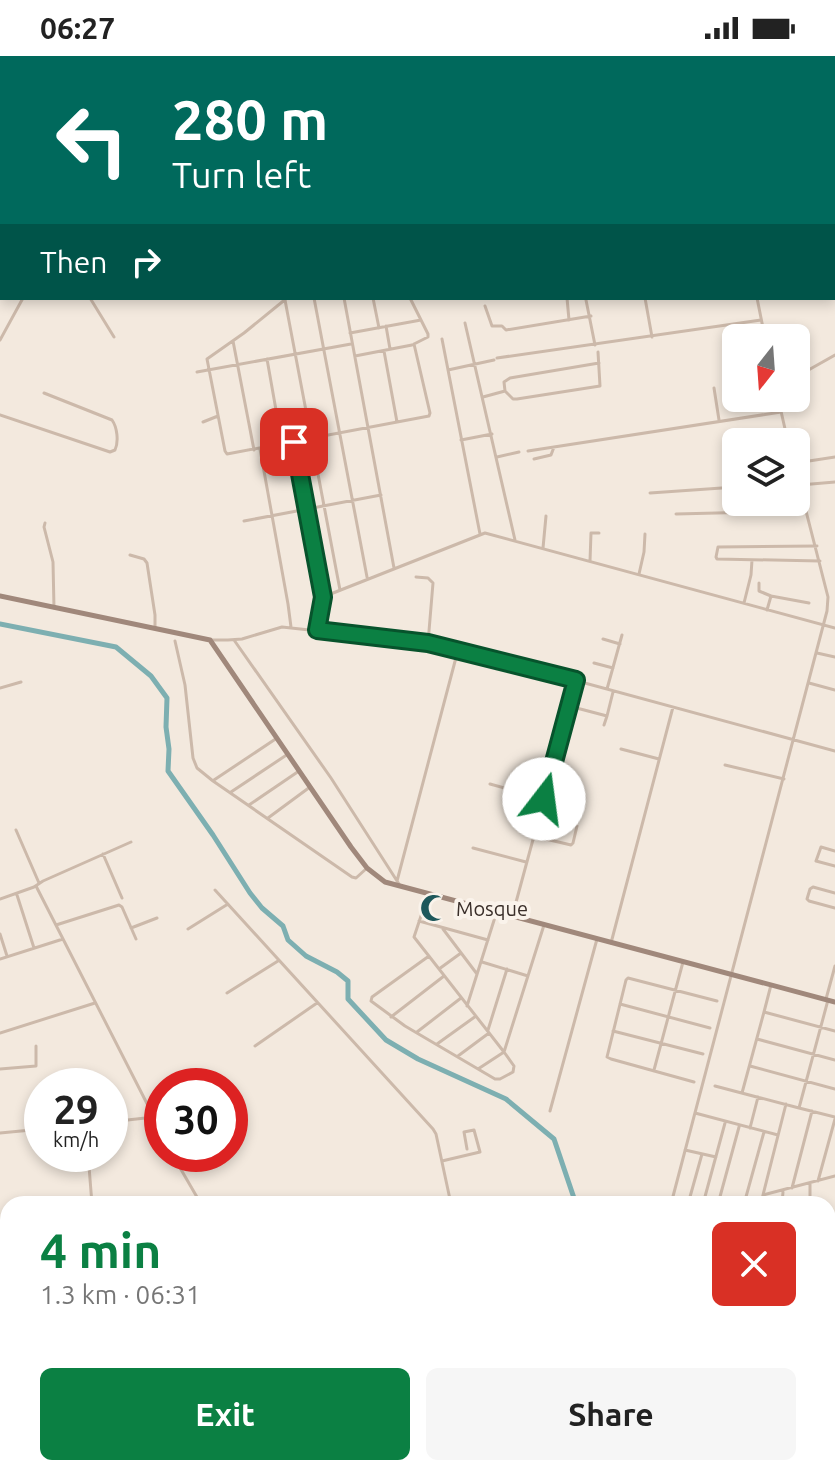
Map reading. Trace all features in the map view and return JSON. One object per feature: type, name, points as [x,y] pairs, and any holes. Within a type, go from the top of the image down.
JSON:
[{"type":"street","points":[[0,340],[22,300]]},
{"type":"street","points":[[91,300],[114,337]]},
{"type":"street","points":[[285,300],[208,358],[225,453],[428,416],[414,344]]},
{"type":"street","points":[[286,300],[340,590]]},
{"type":"street","points":[[314,300],[367,579]]},
{"type":"street","points":[[344,300],[394,568]]},
{"type":"street","points":[[373,300],[379,328]]},
{"type":"street","points":[[355,356],[414,344],[428,336],[411,300]]},
{"type":"street","points":[[567,300],[569,320]]},
{"type":"street","points":[[586,300],[595,345]]},
{"type":"street","points":[[645,300],[652,337]]},
{"type":"street","points":[[757,300],[762,324]]},
{"type":"street","points":[[485,306],[492,326],[502,326],[506,330],[591,316]]},
{"type":"street","points":[[350,333],[421,320]]},
{"type":"street","points":[[448,370],[496,359],[761,320]]},
{"type":"street","points":[[465,323],[515,540]]},
{"type":"street","points":[[386,326],[390,349]]},
{"type":"street","points":[[442,339],[480,534]]},
{"type":"street","points":[[233,341],[272,515],[291,627]]},
{"type":"street","points":[[197,372],[352,343]]},
{"type":"street","points":[[383,350],[397,422]]},
{"type":"street","points":[[598,352],[599,363],[600,386],[517,399],[505,391],[504,382],[510,378],[599,363]]},
{"type":"street","points":[[810,369],[835,355]]},
{"type":"street","points":[[267,359],[282,444]]},
{"type":"street","points":[[714,388],[719,420]]},
{"type":"street","points":[[483,397],[505,391]]},
{"type":"street","points":[[0,415],[110,452],[116,449],[116,430],[112,420],[44,393]]},
{"type":"street","points":[[528,451],[781,412],[785,428]]},
{"type":"street","points":[[203,422],[218,416]]},
{"type":"street","points":[[461,440],[492,434]]},
{"type":"street","points":[[294,442],[323,597],[317,630]]},
{"type":"street","points":[[534,459],[549,456],[554,447]]},
{"type":"street","points":[[497,457],[519,452]]},
{"type":"street","points":[[810,461],[835,457]]},
{"type":"street","points":[[810,483],[835,482]]},
{"type":"street","points":[[650,493],[722,488]]},
{"type":"street","points":[[244,521],[381,495]]},
{"type":"street","points":[[676,514],[722,513]]},
{"type":"street","points":[[543,548],[546,516]]},
{"type":"street","points":[[673,1196],[823,625],[828,597],[809,516]]},
{"type":"street","points":[[45,523],[53,562],[54,608]]},
{"type":"street","points":[[323,597],[485,533],[835,628]]},
{"type":"street","points":[[590,561],[591,533],[599,533]]},
{"type":"street","points":[[639,574],[645,534]]},
{"type":"street","points":[[817,546],[717,547],[716,557],[820,561]]},
{"type":"street","points":[[130,555],[147,563],[155,628]]},
{"type":"street","points":[[744,603],[752,560]]},
{"type":"street","points":[[416,577],[428,578],[433,583],[428,643]]},
{"type":"street","points":[[759,583],[759,591],[771,596],[809,603]]},
{"type":"street","points":[[0,596],[210,640],[234,640],[277,627],[291,627],[428,643],[835,751]]},
{"type":"street","points":[[767,610],[771,596]]},
{"type":"street","points":[[828,597],[835,597]]},
{"type":"street","points":[[607,689],[622,635]]},
{"type":"street","points":[[603,639],[620,644]]},
{"type":"street","points":[[210,640],[367,868],[385,882],[830,1000]]},
{"type":"street","points":[[234,640],[331,778],[399,884]]},
{"type":"street","points":[[175,641],[197,768],[352,877],[358,877],[367,868]]},
{"type":"street","points":[[399,884],[458,650]]},
{"type":"street","points":[[817,653],[835,657]]},
{"type":"street","points":[[594,663],[613,668]]},
{"type":"street","points":[[512,917],[576,680]]},
{"type":"street","points":[[0,688],[21,682]]},
{"type":"street","points":[[809,683],[835,690]]},
{"type":"street","points":[[604,725],[613,690]]},
{"type":"street","points":[[569,706],[607,716]]},
{"type":"street","points":[[611,943],[673,706]]},
{"type":"street","points":[[213,781],[277,738]]},
{"type":"street","points":[[621,749],[659,759]]},
{"type":"street","points":[[230,793],[288,754]]},
{"type":"street","points":[[725,765],[784,779]]},
{"type":"street","points":[[248,806],[299,771]]},
{"type":"street","points":[[490,784],[544,799]]},
{"type":"street","points":[[267,818],[310,787]]},
{"type":"street","points":[[533,836],[571,845],[577,826]]},
{"type":"street","points":[[16,830],[56,925],[144,1098]]},
{"type":"street","points":[[0,899],[131,842]]},
{"type":"street","points":[[835,851],[821,847],[816,861],[835,866]]},
{"type":"street","points":[[473,848],[526,862]]},
{"type":"street","points":[[103,854],[122,898]]},
{"type":"street","points":[[835,893],[813,887],[807,899],[835,908]]},
{"type":"street","points":[[215,890],[434,1131],[449,1196]]},
{"type":"street","points":[[16,893],[34,948]]},
{"type":"street","points":[[428,895],[414,936],[504,1052],[514,1066],[513,1072],[495,1079],[391,1017],[371,999],[429,956]]},
{"type":"street","points":[[188,929],[228,904]]},
{"type":"street","points":[[56,925],[119,905],[136,939]]},
{"type":"street","points":[[467,1006],[497,913]]},
{"type":"street","points":[[131,928],[157,918]]},
{"type":"street","points":[[419,921],[488,940]]},
{"type":"street","points":[[478,1069],[504,1052],[544,925]]},
{"type":"street","points":[[442,927],[477,974]]},
{"type":"street","points":[[0,934],[7,956]]},
{"type":"street","points":[[0,959],[63,939]]},
{"type":"street","points":[[550,1111],[597,939]]},
{"type":"street","points":[[439,969],[461,953]]},
{"type":"street","points":[[227,993],[279,960]]},
{"type":"street","points":[[481,961],[528,976]]},
{"type":"street","points":[[654,1071],[683,962]]},
{"type":"street","points":[[799,1108],[830,1000],[835,966]]},
{"type":"street","points":[[458,1056],[488,1032],[507,969]]},
{"type":"street","points":[[391,1017],[444,976]]},
{"type":"street","points":[[694,1082],[608,1058],[627,978],[717,1001]]},
{"type":"street","points":[[742,1093],[771,985]]},
{"type":"street","points":[[417,1032],[461,998]]},
{"type":"street","points":[[0,1033],[95,1003]]},
{"type":"street","points":[[255,1046],[317,1003]]},
{"type":"street","points":[[620,1004],[710,1028]]},
{"type":"street","points":[[764,1012],[835,1031]]},
{"type":"street","points":[[437,1044],[476,1016]]},
{"type":"street","points":[[613,1031],[703,1054]]},
{"type":"street","points":[[757,1039],[835,1060]]},
{"type":"street","points":[[0,1069],[36,1066],[36,1046]]},
{"type":"street","points":[[750,1066],[835,1089]]},
{"type":"street","points":[[715,1086],[835,1118],[818,1181]]},
{"type":"street","points":[[750,1128],[758,1097]]},
{"type":"street","points":[[786,1104],[763,1195],[835,1176]]},
{"type":"street","points":[[792,1188],[812,1111]]},
{"type":"street","points":[[695,1113],[778,1135]]},
{"type":"street","points":[[705,1196],[725,1121]]},
{"type":"street","points":[[720,1196],[739,1125]]},
{"type":"street","points":[[442,1161],[480,1152],[474,1130],[463,1129],[467,1149]]},
{"type":"street","points":[[0,1133],[24,1131]]},
{"type":"street","points":[[746,1196],[764,1132]]},
{"type":"street","points":[[685,1150],[716,1157]]},
{"type":"street","points":[[690,1196],[702,1154]]},
{"type":"street","points":[[89,1172],[91,1196]]},
{"type":"street","points":[[182,1172],[196,1196]]},
{"type":"street","points":[[810,1183],[810,1196]]},
{"type":"street","points":[[783,1190],[783,1196]]},
{"type":"waterway","points":[[0,624],[116,647],[151,676],[167,698],[168,771],[262,908],[283,926],[288,940],[306,956],[348,981],[348,999],[386,1040],[418,1059],[506,1099],[554,1139],[573,1196]]},
{"type":"place","name":"Mosque","points":[[434,908]]},
{"type":"route","points":[[294,442],[323,597],[317,630],[428,643],[576,680],[544,799]]}]
